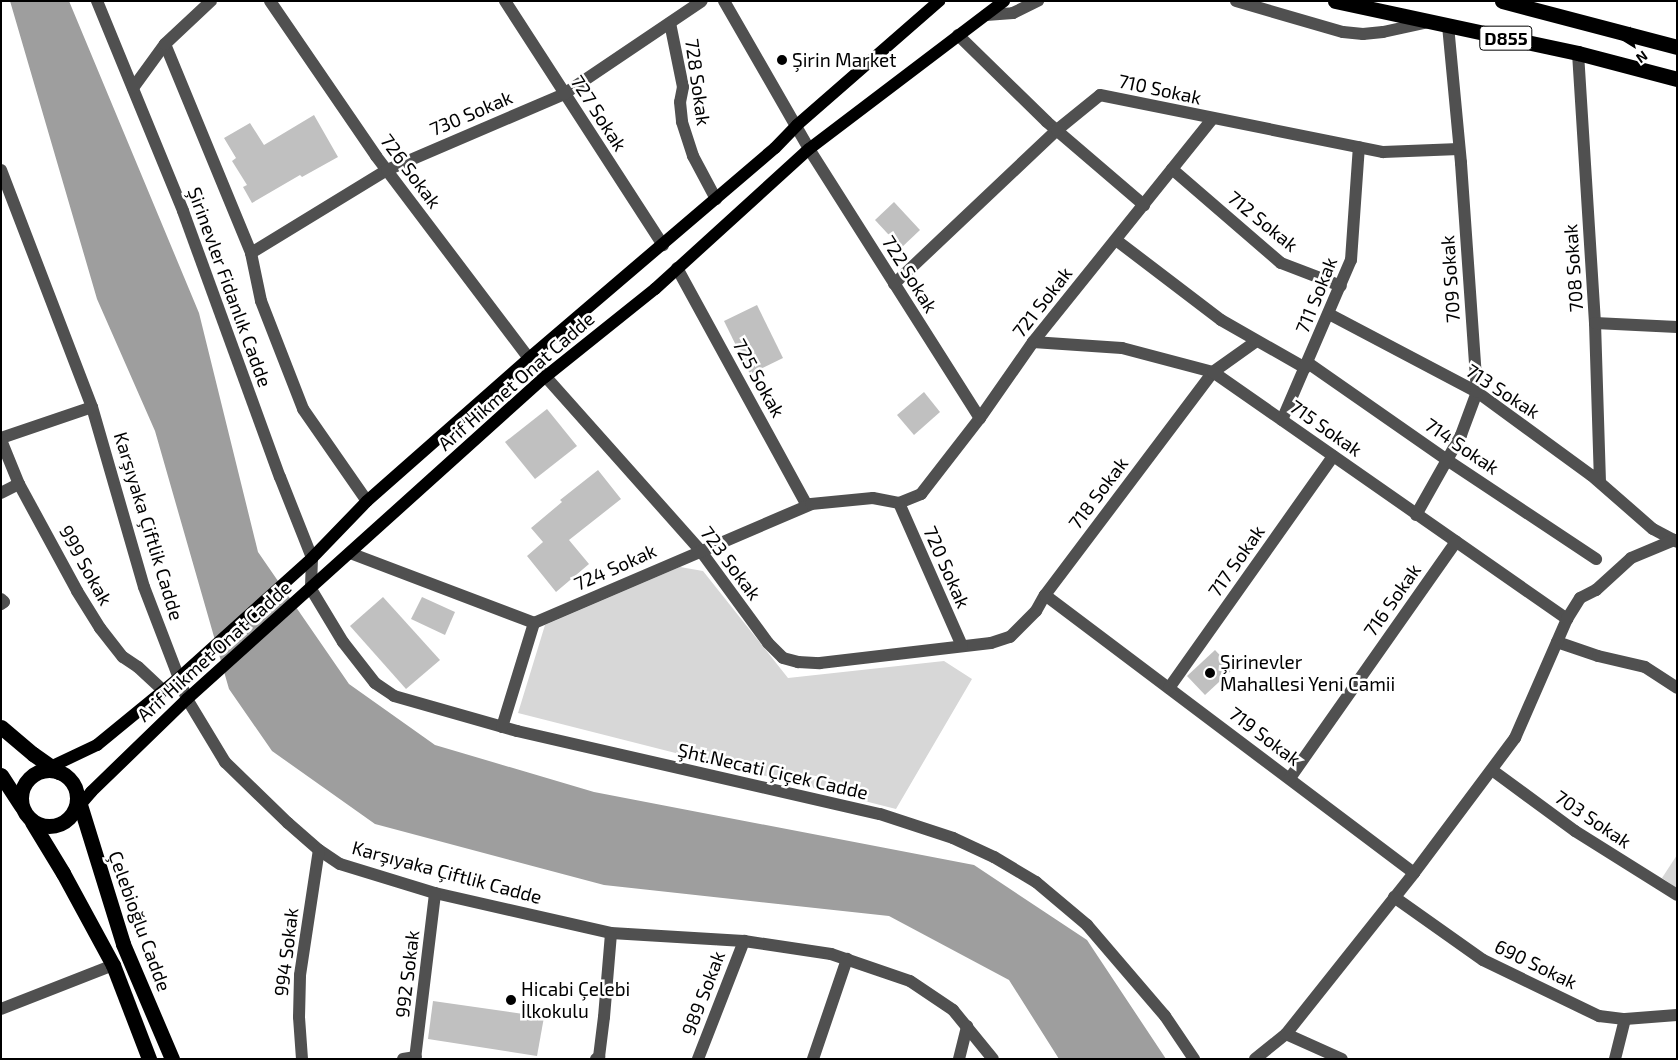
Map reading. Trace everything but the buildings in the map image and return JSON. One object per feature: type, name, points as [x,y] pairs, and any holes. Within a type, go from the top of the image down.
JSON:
[{"type":"highway","name":"D855","points":[[1335,1],[1578,53],[1677,79]]},
{"type":"highway","name":"D855","points":[[1502,1],[1677,47]]},
{"type":"highway","points":[[1,727],[51,770],[68,778],[77,804],[59,825],[50,827],[32,822],[25,815],[1,775]]},
{"type":"highway","points":[[21,806],[23,787],[34,774],[51,770]]},
{"type":"highway","name":"Çelebioğlu Cadde","points":[[77,804],[123,944],[172,1059]]},
{"type":"highway","name":"Çelebioğlu Cadde","points":[[32,822],[63,873],[113,965],[149,1059]]},
{"type":"main road","name":"Arif Hikmet Onat Cadde","points":[[77,804],[188,699],[208,683],[545,377],[655,288],[809,149],[1004,1]]},
{"type":"main road","name":"Arif Hikmet Onat Cadde","points":[[51,770],[97,745],[164,691],[312,558],[368,501],[529,358],[775,148],[797,125],[936,2]]},
{"type":"street","name":"Şirinevler Fidanlık Cadde","points":[[97,1],[183,211],[280,477],[312,558],[311,590]]},
{"type":"street","points":[[133,88],[165,44],[211,1]]},
{"type":"street","name":"726 Sokak","points":[[270,1],[387,170],[529,358]]},
{"type":"street","name":"727 Sokak","points":[[505,1],[663,245]]},
{"type":"street","name":"730 Sokak","points":[[252,253],[387,170],[564,94],[702,1]]},
{"type":"street","name":"722 Sokak","points":[[724,1],[797,125],[809,149],[980,418]]},
{"type":"street","points":[[986,15],[1013,12],[1038,1]]},
{"type":"street","points":[[1236,1],[1343,32],[1363,34],[1383,32],[1429,22]]},
{"type":"street","name":"728 Sokak","points":[[670,23],[683,88],[680,102],[682,122],[693,156],[716,199]]},
{"type":"street","name":"709 Sokak","points":[[1416,514],[1461,435],[1477,392],[1448,26]]},
{"type":"street","points":[[958,35],[1057,130],[1144,205]]},
{"type":"street","points":[[165,44],[252,253],[261,301],[303,409],[368,501]]},
{"type":"street","name":"708 Sokak","points":[[1578,53],[1595,323],[1600,482]]},
{"type":"street","name":"710 Sokak","points":[[894,284],[1057,130],[1100,95],[1383,152],[1459,149]]},
{"type":"street","name":"721 Sokak","points":[[899,503],[921,494],[980,418],[1033,342],[1212,119]]},
{"type":"street","name":"711 Sokak","points":[[1282,420],[1330,314],[1351,260],[1359,147]]},
{"type":"street","name":"712 Sokak","points":[[1172,169],[1281,263],[1341,286]]},
{"type":"street","name":"Karşıyaka Çiftlik Cadde","points":[[1,170],[92,407],[144,587],[188,699],[225,762],[319,850],[340,864],[435,893],[611,933],[744,941],[830,954],[847,959],[910,982],[953,1010],[993,1059]]},
{"type":"street","name":"714 Sokak","points":[[1116,240],[1221,320],[1255,342],[1306,366],[1596,559]]},
{"type":"street","name":"725 Sokak","points":[[677,268],[807,505]]},
{"type":"street","name":"713 Sokak","points":[[1330,314],[1477,392],[1600,482],[1642,520],[1675,541]]},
{"type":"street","points":[[1595,323],[1677,327]]},
{"type":"street","name":"715 Sokak","points":[[1033,342],[1122,348],[1213,372],[1567,619]]},
{"type":"street","name":"718 Sokak","points":[[962,646],[991,643],[1010,637],[1036,611],[1045,595],[1213,372],[1255,342]]},
{"type":"street","name":"723 Sokak","points":[[529,358],[700,550],[768,643],[783,658],[798,662],[820,663],[962,646]]},
{"type":"street","points":[[1,439],[92,407]]},
{"type":"street","name":"999 Sokak","points":[[1,439],[19,484],[77,591],[100,628],[123,657],[138,667],[164,691]]},
{"type":"street","name":"717 Sokak","points":[[1169,688],[1333,456]]},
{"type":"street","points":[[1,493],[19,484]]},
{"type":"street","name":"724 Sokak","points":[[534,623],[807,505],[873,498],[899,503]]},
{"type":"street","name":"720 Sokak","points":[[899,503],[962,646]]},
{"type":"street","points":[[1255,1059],[1286,1034],[1414,873],[1515,738],[1567,619],[1580,598],[1596,590],[1631,558],[1675,541]]},
{"type":"street","name":"716 Sokak","points":[[1290,778],[1456,542]]},
{"type":"street","points":[[350,553],[534,623],[502,727]]},
{"type":"street","name":"Şht.Necati Çiçek Cadde","points":[[311,590],[342,642],[375,683],[394,696],[502,727],[880,814],[953,838],[994,856],[1036,882],[1087,925],[1165,1016],[1194,1059]]},
{"type":"street","name":"719 Sokak","points":[[1045,595],[1414,873]]},
{"type":"street","points":[[1,599],[4,602],[1,604]]},
{"type":"street","points":[[1557,642],[1598,656],[1645,667],[1677,688]]},
{"type":"street","name":"703 Sokak","points":[[1492,770],[1575,831],[1677,895]]},
{"type":"street","name":"994 Sokak","points":[[302,1059],[298,1017],[300,975],[319,850]]},
{"type":"street","name":"992 Sokak","points":[[411,1058],[435,893]]},
{"type":"street","name":"690 Sokak","points":[[1394,897],[1483,960],[1599,1016],[1625,1019],[1677,1015]]},
{"type":"street","points":[[596,1059],[598,1057],[604,1017],[611,933]]},
{"type":"street","name":"989 Sokak","points":[[698,1059],[744,941]]},
{"type":"street","points":[[813,1059],[847,959]]},
{"type":"street","points":[[1,1009],[113,965]]},
{"type":"street","points":[[1615,1059],[1625,1019]]},
{"type":"street","points":[[959,1059],[967,1026]]},
{"type":"street","points":[[1286,1034],[1342,1059]]},
{"type":"shaded area","points":[[10,1],[69,1],[199,313],[258,552],[349,684],[435,745],[594,792],[974,865],[1087,940],[1166,1059],[1059,1059],[1009,980],[889,916],[604,885],[375,824],[272,751],[229,689],[155,431],[97,299]]},
{"type":"shaded area","points":[[680,567],[703,571],[788,678],[944,661],[972,679],[896,809],[518,713],[545,625]]},
{"type":"shaded area","points":[[1677,855],[1677,888],[1662,878]]},
{"type":"place","name":"Şirin Market","points":[[782,60]]},
{"type":"place","name":"Şirinevler Mahallesi Yeni Camii","points":[[1210,673]]},
{"type":"place","name":"Hicabi Çelebi İlkokulu","points":[[511,1000]]}]
